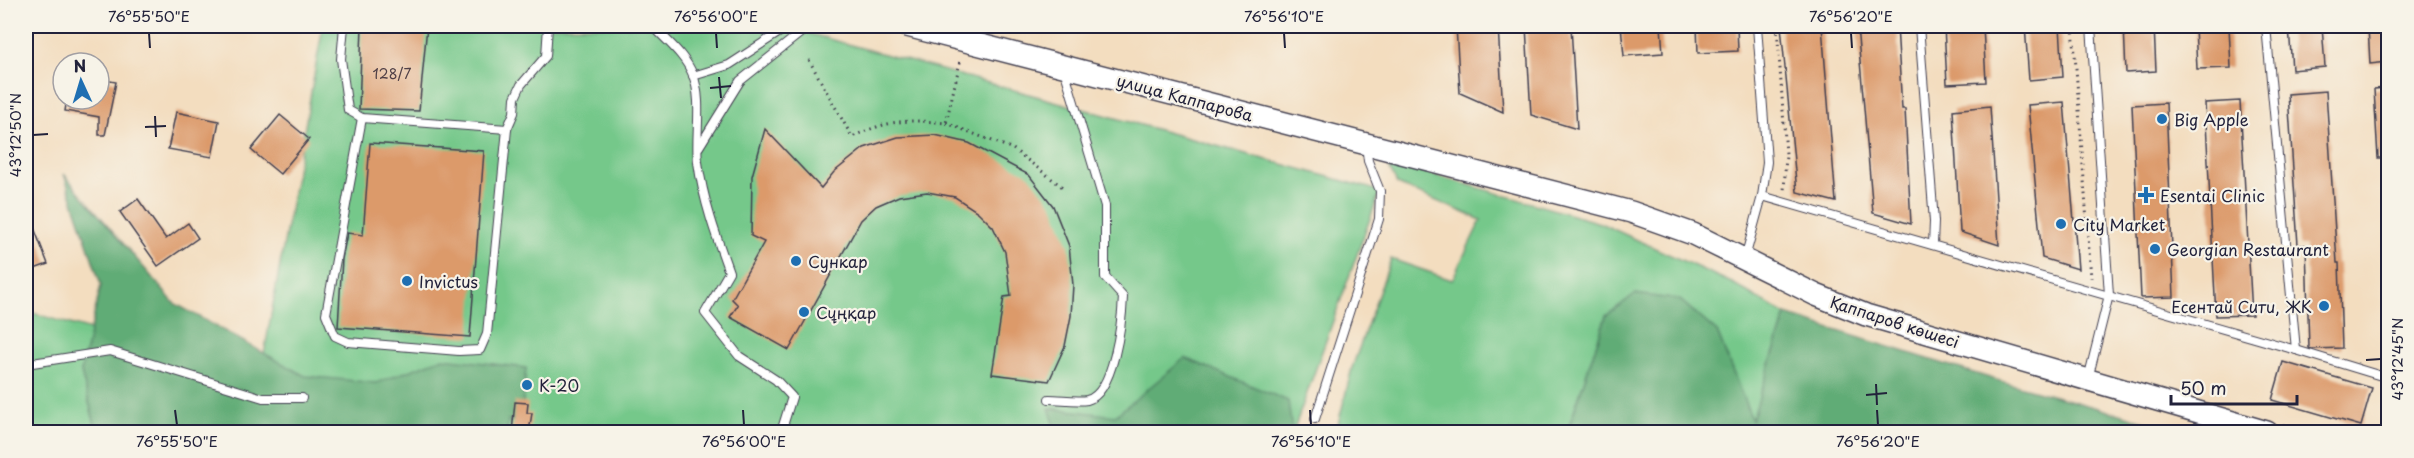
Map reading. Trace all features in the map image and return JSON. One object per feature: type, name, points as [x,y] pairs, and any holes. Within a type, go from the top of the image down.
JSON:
[{"type":"street","name":"улица Каппарова","points":[[907,26],[1464,167]]},
{"type":"street","name":"Қаппаров көшесі","points":[[1464,167],[1631,212],[1693,234],[1816,295],[1866,315],[2266,432]]},
{"type":"lane","points":[[344,26],[341,59],[348,110],[362,118],[507,129]]},
{"type":"lane","points":[[362,118],[326,314],[335,336],[348,342],[459,351],[480,350],[487,334],[507,129],[514,113],[515,98],[521,85],[546,56],[548,26]]},
{"type":"lane","points":[[653,26],[682,56],[693,76],[698,148],[710,218],[729,272],[705,313],[739,356],[776,380],[792,397],[781,432]]},
{"type":"lane","points":[[693,76],[729,65],[789,26]]},
{"type":"lane","points":[[698,148],[740,81],[809,26]]},
{"type":"lane","points":[[1745,260],[1762,196],[1767,162],[1757,26]]},
{"type":"lane","points":[[1919,26],[1934,222],[1933,245]]},
{"type":"lane","points":[[2088,380],[2109,296],[2091,26]]},
{"type":"lane","points":[[2266,26],[2296,350]]},
{"type":"lane","points":[[1049,399],[1087,400],[1096,396],[1111,369],[1123,297],[1105,277],[1105,206],[1062,65]]},
{"type":"lane","points":[[1315,419],[1379,219],[1380,191],[1368,161],[1366,144]]},
{"type":"lane","points":[[1762,196],[2388,378]]},
{"type":"lane","points":[[26,364],[110,351],[263,398],[302,398]]},
{"type":"path","points":[[1777,26],[1786,154],[1784,203]]},
{"type":"path","points":[[2073,26],[2092,291]]},
{"type":"path","points":[[946,123],[965,41]]},
{"type":"path","points":[[809,60],[852,137],[867,130],[906,119],[946,123],[1013,149],[1065,189]]},
{"type":"green space","name":"Сұңқар","points":[[323,26],[782,26],[1380,191],[1293,432],[250,432]]},
{"type":"green space","points":[[1386,161],[1600,223],[1734,284],[1786,315],[1752,421],[1717,332],[1606,316],[1567,432],[1336,432],[1352,368],[1391,259],[1452,280],[1481,220],[1397,184]]},
{"type":"green space","points":[[64,174],[174,303],[305,376],[376,383],[443,358],[526,368],[523,403],[513,421],[508,420],[507,432],[97,432],[81,372],[101,285]]},
{"type":"green space","points":[[1635,294],[1680,300],[1717,332],[1752,420],[1786,315],[1993,379],[2173,429],[2141,424],[2125,432],[1567,432],[1606,316]]},
{"type":"green space","points":[[26,311],[91,330],[81,372],[97,432],[26,432]]},
{"type":"green space","points":[[1185,358],[1288,401],[1292,432],[1057,432],[1049,408],[1115,416]]},
{"type":"green space","points":[[2141,424],[2186,432],[2125,432]]},
{"type":"building","points":[[362,26],[427,26],[419,111],[359,109]]},
{"type":"building","points":[[1456,26],[1498,26],[1503,112],[1460,93]]},
{"type":"building","points":[[1526,26],[1571,26],[1577,129],[1531,115]]},
{"type":"building","points":[[1621,26],[1661,26],[1663,53],[1624,56]]},
{"type":"building","points":[[1697,26],[1737,26],[1738,51],[1698,53]]},
{"type":"building","points":[[1781,26],[1822,26],[1836,202],[1797,192]]},
{"type":"building","points":[[1857,26],[1897,26],[1902,109],[1905,109],[1911,224],[1873,213]]},
{"type":"building","points":[[1944,26],[1983,26],[1986,82],[1947,84]]},
{"type":"building","points":[[2025,26],[2060,26],[2063,77],[2029,80]]},
{"type":"building","points":[[2124,26],[2154,26],[2156,71],[2126,73]]},
{"type":"building","points":[[2195,26],[2229,26],[2231,68],[2197,69]]},
{"type":"building","points":[[2289,26],[2322,26],[2325,67],[2292,70]]},
{"type":"building","points":[[2368,26],[2388,26],[2388,62],[2370,64]]},
{"type":"building","points":[[111,81],[116,82],[111,106]]},
{"type":"building","points":[[2388,88],[2388,158],[2378,158],[2374,89]]},
{"type":"building","points":[[2326,91],[2337,263],[2339,263],[2342,348],[2312,349],[2309,348],[2306,245],[2298,245],[2288,94]]},
{"type":"building","points":[[2240,101],[2252,315],[2216,316],[2205,103]]},
{"type":"building","points":[[2064,102],[2078,269],[2042,258],[2028,105]]},
{"type":"building","points":[[2166,103],[2174,297],[2141,298],[2132,105]]},
{"type":"building","points":[[1990,106],[1999,245],[1960,232],[1953,110]]},
{"type":"building","points":[[65,111],[110,111],[105,135],[99,135],[99,117]]},
{"type":"building","points":[[176,112],[219,121],[212,157],[168,149]]},
{"type":"building","points":[[280,115],[309,139],[280,174],[251,150]]},
{"type":"building","name":"Сункар","points":[[765,129],[821,188],[834,172],[864,148],[898,137],[935,135],[969,143],[1029,175],[1053,206],[1069,246],[1073,285],[1071,316],[1065,346],[1049,381],[992,374],[1004,297],[1011,296],[1005,252],[993,227],[978,212],[955,197],[927,192],[899,196],[876,206],[861,220],[789,350],[730,317],[738,305],[732,299],[764,242],[751,236],[752,176]]},
{"type":"building","name":"Invictus","points":[[370,143],[484,151],[470,337],[338,327],[342,259],[347,233],[363,235]]},
{"type":"building","points":[[138,199],[166,239],[188,223],[198,238],[158,266],[120,212]]},
{"type":"building","points":[[26,207],[48,264],[26,272]]},
{"type":"building","points":[[2283,362],[2372,388],[2361,426],[2272,400]]},
{"type":"building","points":[[515,402],[528,403],[527,413],[532,413],[529,432],[512,432]]},
{"type":"place","name":"Big Apple","points":[[2162,119]]},
{"type":"place","name":"Esentai Clinic","points":[[2146,195]]},
{"type":"place","name":"City Market","points":[[2061,224]]},
{"type":"place","name":"Georgian Restaurant","points":[[2155,249]]},
{"type":"place","name":"Сункар","points":[[796,261]]},
{"type":"place","name":"Invictus","points":[[407,281]]},
{"type":"place","name":"Есентай Сити, ЖК","points":[[2324,306]]},
{"type":"place","name":"Сұңқар","points":[[804,312]]},
{"type":"place","name":"K-20","points":[[527,385]]}]
